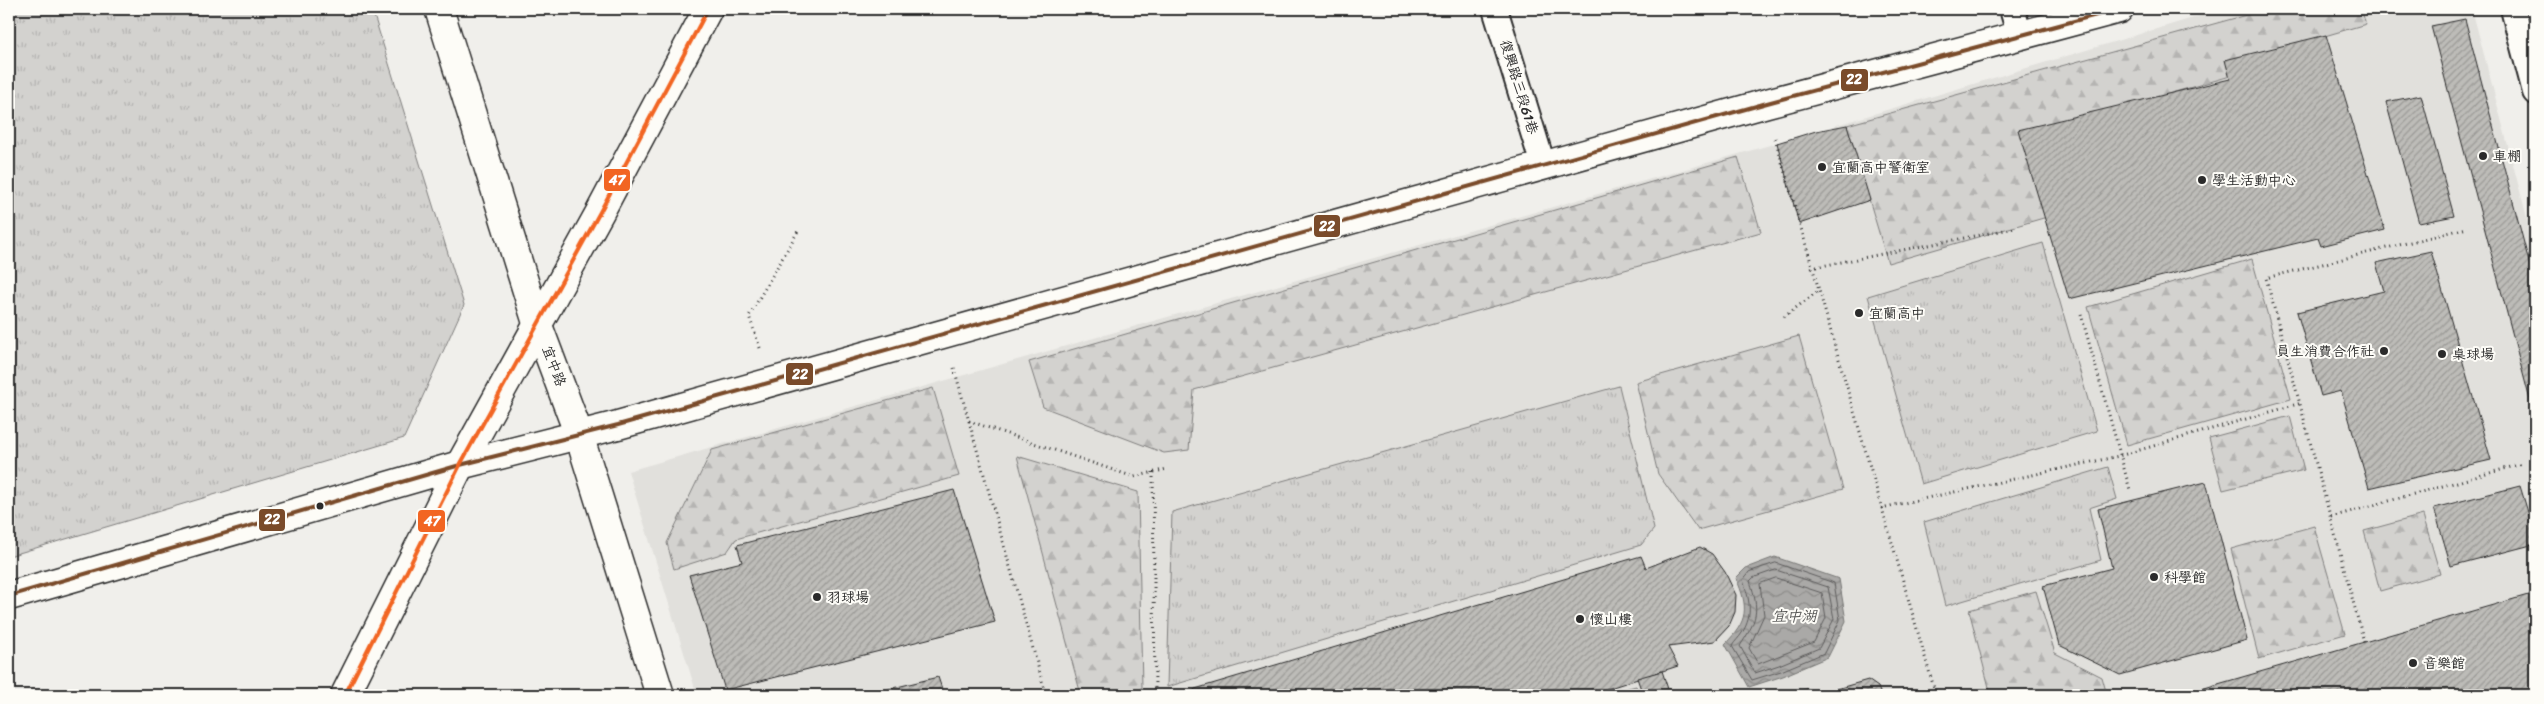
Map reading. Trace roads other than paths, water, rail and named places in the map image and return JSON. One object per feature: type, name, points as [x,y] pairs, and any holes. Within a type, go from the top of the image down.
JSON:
[{"type":"street","name":"宜中路","points":[[438,9],[537,323],[579,435],[660,695]]},
{"type":"street","points":[[344,695],[460,465],[600,212],[708,9]]},
{"type":"street","points":[[9,596],[460,465],[579,435],[944,334],[1767,103],[2119,9]]},
{"type":"lane","name":"復興路三段61巷","points":[[1495,9],[1543,166]]},
{"type":"lane","points":[[2012,9],[2020,36]]},
{"type":"lane","points":[[2513,9],[2535,92]]},
{"type":"water","name":"宜中湖","points":[[1775,557],[1839,579],[1846,621],[1828,657],[1783,676],[1749,687],[1725,644],[1733,636],[1744,614],[1743,598],[1736,578],[1746,568]]},
{"type":"place","name":"車棚","points":[[2483,156]]},
{"type":"place","name":"宜蘭高中警衛室","points":[[1822,167]]},
{"type":"place","name":"學生活動中心","points":[[2202,180]]},
{"type":"place","name":"宜蘭高中","points":[[1859,313]]},
{"type":"place","name":"員生消費合作社","points":[[2384,351]]},
{"type":"place","name":"桌球場","points":[[2442,354]]},
{"type":"place","name":"科學館","points":[[2154,577]]},
{"type":"place","name":"羽球場","points":[[817,597]]},
{"type":"place","name":"懷山樓","points":[[1580,619]]},
{"type":"place","name":"音樂館","points":[[2413,663]]}]
